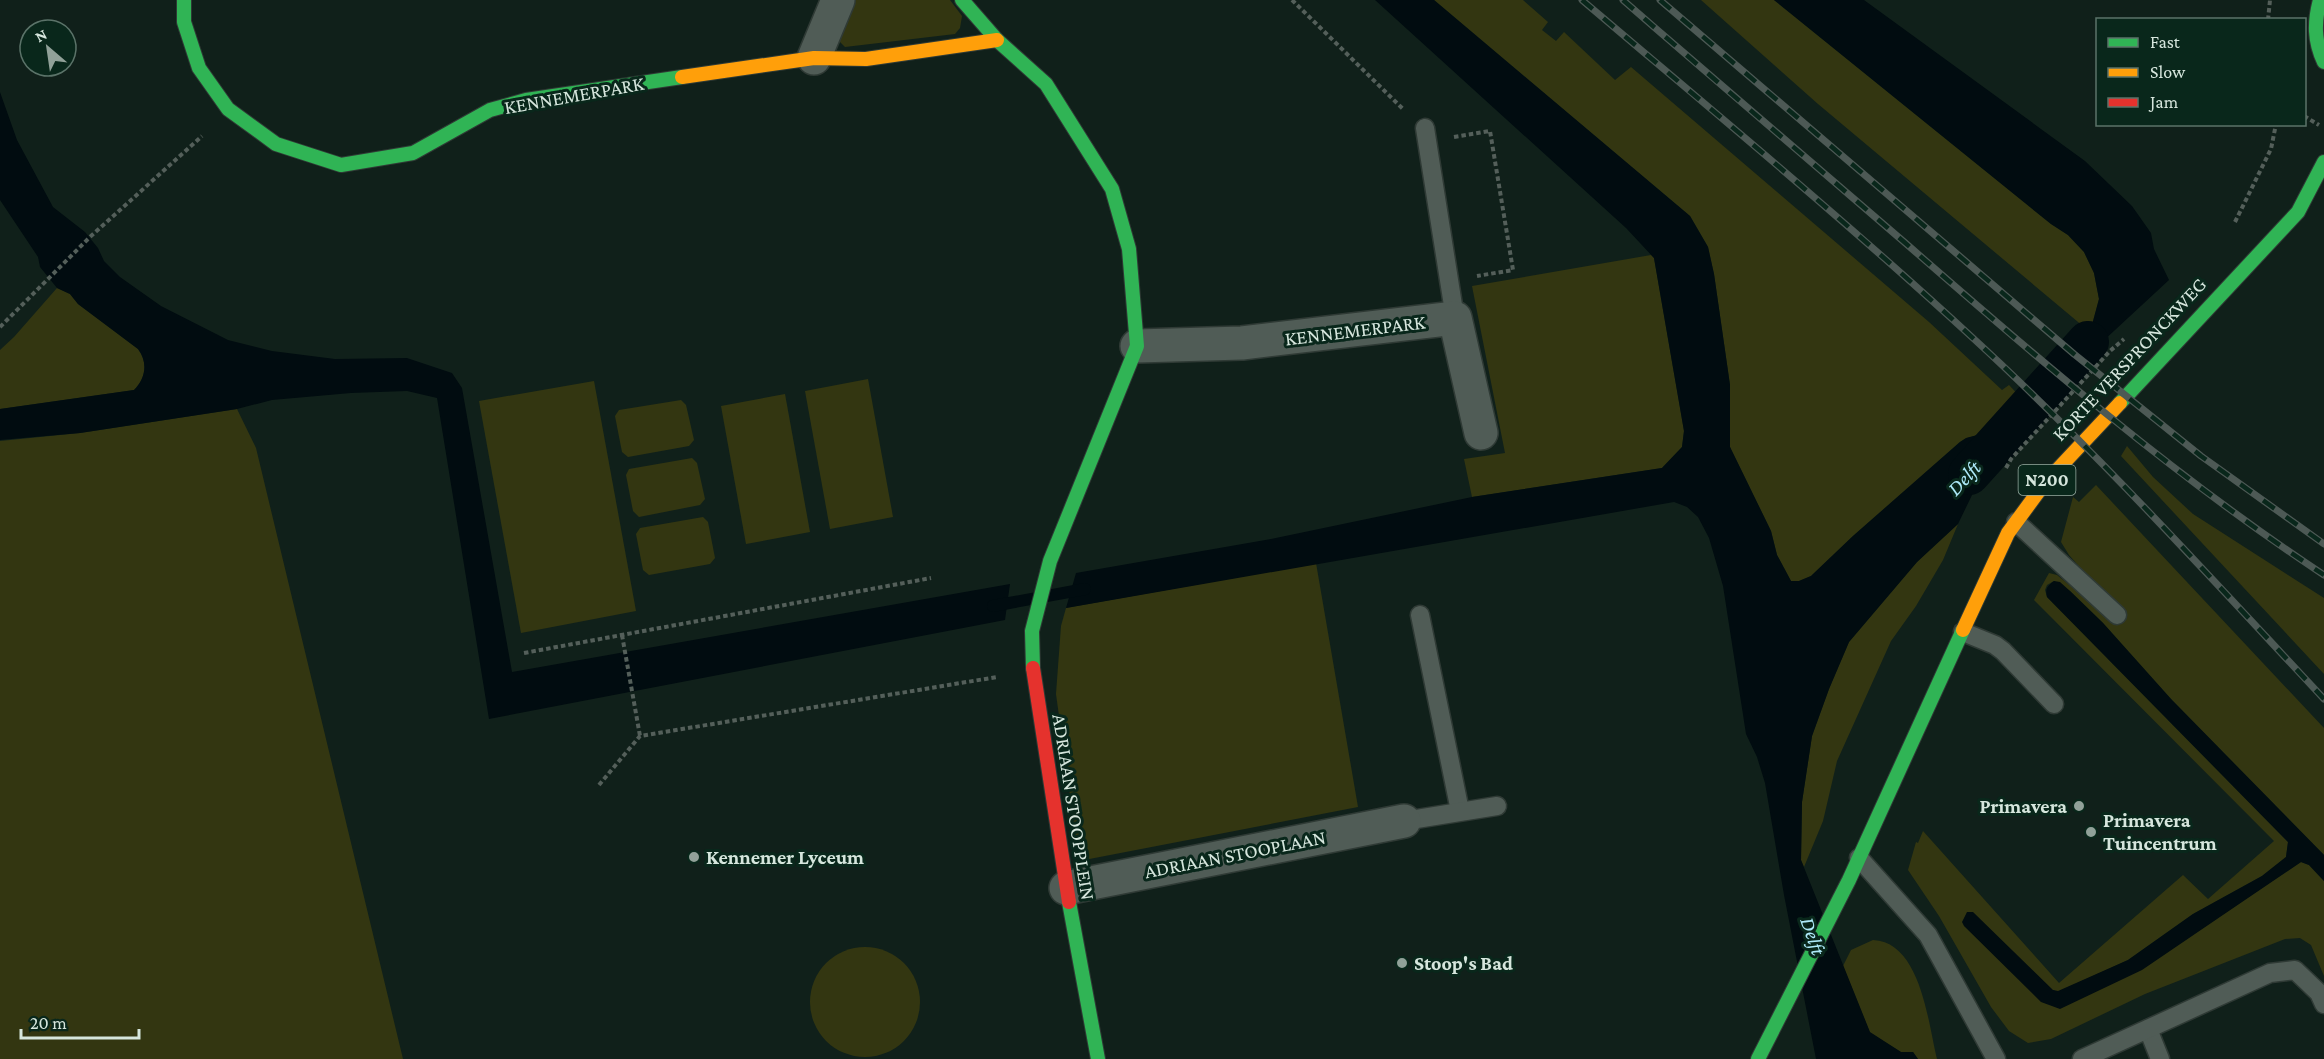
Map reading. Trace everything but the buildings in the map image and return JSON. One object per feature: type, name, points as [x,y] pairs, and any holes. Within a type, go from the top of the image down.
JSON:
[{"type":"street","name":"KENNEMERPARK","points":[[184,0],[184,22],[199,68],[228,109],[276,144],[341,165],[413,153],[490,110],[526,100],[814,58],[866,59],[997,40]]},
{"type":"street","points":[[814,58],[838,0]]},
{"type":"street","points":[[962,0],[997,40],[1046,84],[1112,189],[1129,249],[1137,346]]},
{"type":"street","points":[[2320,0],[2314,17],[2317,49],[2324,62]]},
{"type":"street","name":"KORTE VERSPRONCKWEG","points":[[1758,1059],[1849,880],[2008,532],[2044,484],[2298,212],[2324,162]]},
{"type":"street","name":"KENNEMERPARK","points":[[1137,346],[1242,343],[1455,318]]},
{"type":"street","points":[[1455,318],[1481,432]]},
{"type":"street","name":"ADRIAAN STOOPPLEIN","points":[[1098,1059],[1066,888],[1033,671],[1032,630],[1050,561],[1137,346]]},
{"type":"street","name":"ADRIAAN STOOPLAAN","points":[[1066,888],[1404,821]]},
{"type":"lane","points":[[1426,135],[1455,318]]},
{"type":"lane","points":[[2016,522],[2117,615]]},
{"type":"lane","points":[[1420,615],[1460,811]]},
{"type":"lane","points":[[1963,632],[1995,645],[2003,651],[2054,704]]},
{"type":"lane","points":[[1404,821],[1497,806]]},
{"type":"lane","points":[[1859,858],[1928,935],[1996,1059]]},
{"type":"lane","points":[[2082,1059],[2270,973],[2295,970],[2319,993],[2324,1005]]},
{"type":"lane","points":[[2148,1029],[2160,1059]]},
{"type":"path","points":[[1292,0],[1402,106],[1415,146],[1426,135],[1490,131],[1514,270],[1449,281]]},
{"type":"path","points":[[2268,18],[2270,0]]},
{"type":"path","points":[[0,327],[90,237],[200,140],[228,109]]},
{"type":"path","points":[[2306,117],[2324,129]]},
{"type":"path","points":[[2231,230],[2271,149],[2276,126]]},
{"type":"path","points":[[2011,459],[2110,351]]},
{"type":"path","points":[[524,654],[931,578]]},
{"type":"path","points":[[622,635],[640,736]]},
{"type":"path","points":[[599,785],[640,736],[1033,671]]},
{"type":"green space","points":[[851,0],[950,0],[962,16],[960,28],[955,34],[845,47],[839,41]]},
{"type":"green space","points":[[1434,0],[1523,0],[1548,22],[1542,30],[1556,41],[1564,32],[1615,80],[1631,67],[1929,322],[2002,390],[2009,385],[2024,401],[2004,428],[1960,442],[1811,576],[1799,581],[1791,581],[1777,555],[1771,531],[1730,447],[1730,385],[1714,274],[1708,247],[1690,216]]},
{"type":"green space","points":[[1701,0],[1774,0],[2051,224],[2068,235],[2084,252],[2094,273],[2099,299],[2090,332],[1818,104]]},
{"type":"green space","points":[[1651,255],[1654,258],[1684,431],[1682,447],[1662,468],[1472,497],[1464,459],[1505,453],[1472,286]]},
{"type":"green space","points":[[57,288],[70,294],[78,304],[138,349],[144,365],[141,380],[134,390],[0,409],[0,350]]},
{"type":"green space","points":[[868,379],[893,517],[830,529],[805,391]]},
{"type":"green space","points":[[594,381],[636,611],[521,633],[479,401]]},
{"type":"green space","points":[[785,394],[810,532],[746,544],[721,406]]},
{"type":"green space","points":[[681,400],[686,405],[694,440],[689,446],[628,457],[622,452],[615,416],[619,410]]},
{"type":"green space","points":[[237,409],[256,448],[403,1059],[0,1059],[0,441],[80,433]]},
{"type":"green space","points":[[2127,446],[2153,477],[2193,514],[2324,598],[2324,674],[2121,456]]},
{"type":"green space","points":[[692,458],[697,463],[705,499],[700,505],[639,517],[633,511],[626,475],[629,469]]},
{"type":"green space","points":[[2096,485],[2324,728],[2324,855],[2171,699],[2103,623],[2070,591],[2054,581],[2047,585],[2045,590],[2047,597],[2288,842],[2286,857],[2262,876],[2193,914],[2128,960],[2058,992],[2053,990],[2041,1002],[2192,935],[2301,862],[2309,865],[2324,881],[2324,976],[2311,945],[2300,938],[2285,939],[2145,994],[2051,1039],[2028,1043],[2009,1031],[1991,1007],[1939,916],[1908,870],[1916,842],[1918,843],[1923,831],[2059,983],[2183,875],[2208,899],[2274,841],[2034,600],[2049,573],[2057,575],[2072,587],[2084,572],[2061,542],[2073,497],[2079,502]]},
{"type":"green space","points":[[703,517],[708,522],[715,558],[710,564],[649,575],[643,570],[636,534],[640,528]]},
{"type":"green space","points":[[1958,524],[1943,560],[1916,606],[1891,641],[1837,761],[1823,821],[1804,867],[1801,860],[1802,802],[1812,736],[1849,642],[1917,562]]},
{"type":"green space","points":[[1316,563],[1358,807],[1079,861],[1056,694],[1061,626],[1066,608]]},
{"type":"green space","points":[[1873,940],[1889,944],[1902,954],[1912,969],[1920,987],[1937,1059],[1918,1059],[1913,1052],[1901,1052],[1870,1033],[1843,966],[1851,950]]},
{"type":"green space","points":[[865,947],[886,951],[904,963],[916,981],[920,1002],[916,1023],[904,1041],[886,1053],[865,1057],[844,1053],[826,1041],[814,1023],[810,1002],[814,981],[826,963],[844,951]]},
{"type":"water","points":[[1375,0],[1434,0],[1690,216],[1708,247],[1714,274],[1730,385],[1730,447],[1771,531],[1777,555],[1791,581],[1799,581],[1811,576],[1960,442],[1966,438],[2004,428],[2010,433],[1987,464],[1958,524],[1917,562],[1849,642],[1812,736],[1802,802],[1801,860],[1870,1032],[1901,1052],[1913,1052],[1918,1059],[1816,1059],[1765,783],[1757,757],[1746,734],[1723,586],[1709,538],[1698,517],[1687,507],[1674,502],[1066,608],[1076,573],[1271,539],[1472,497],[1662,468],[1682,447],[1684,431],[1654,258],[1626,228]]},
{"type":"water","points":[[1774,0],[1864,0],[2085,161],[2132,206],[2151,233],[2154,249],[2169,280],[2074,368],[2063,369],[2088,340],[2099,299],[2094,273],[2084,252],[2068,235],[2051,224]]},
{"type":"water","points":[[0,92],[17,140],[53,207],[85,232],[98,248],[104,261],[120,277],[161,306],[228,340],[272,351],[335,359],[407,358],[452,373],[462,388],[512,672],[1010,584],[1005,620],[489,719],[437,398],[407,391],[272,400],[237,409],[80,433],[0,440],[0,409],[134,390],[143,375],[144,365],[138,349],[78,304],[70,294],[57,288],[40,267],[38,257],[0,200]]},
{"type":"water","points":[[2054,581],[2060,582],[2103,623],[2171,699],[2324,855],[2324,881],[2309,865],[2301,862],[2142,970],[2060,1009],[2041,1002],[1964,926],[1962,922],[1967,912],[1973,912],[2053,990],[2058,991],[2128,960],[2193,914],[2262,876],[2286,857],[2288,842],[2047,597],[2047,588]]},
{"type":"pier","points":[[2086,340],[2098,350],[2056,391],[2052,391],[2046,384]]},
{"type":"waterway","name":"Delft","points":[[1969,474],[2088,342]]},
{"type":"waterway","points":[[993,606],[1085,589]]},
{"type":"railway","points":[[1582,0],[1829,210],[2020,382],[2152,516],[2324,699]]},
{"type":"railway","points":[[1623,0],[2108,415],[2214,498],[2324,575]]},
{"type":"railway","points":[[1660,0],[2074,354],[2201,456],[2324,544]]},
{"type":"traffic: fast","points":[[184,0],[184,22],[199,68],[228,109],[276,144],[341,165],[413,153],[490,110],[526,100],[682,77]]},
{"type":"traffic: fast","points":[[962,0],[997,40],[1046,84],[1112,189],[1129,249],[1137,346],[1050,561],[1032,631],[1033,668]]},
{"type":"traffic: fast","points":[[2320,0],[2316,31],[2318,47],[2324,62]]},
{"type":"traffic: fast","points":[[2120,403],[2298,212],[2324,162]]},
{"type":"traffic: fast","points":[[1758,1059],[1849,880],[1963,630]]},
{"type":"traffic: fast","points":[[1069,902],[1098,1059]]},
{"type":"traffic: slow","points":[[682,77],[814,58],[866,59],[997,40]]},
{"type":"traffic: slow","points":[[1963,630],[2008,533],[2044,484],[2120,403]]},
{"type":"traffic: jam","points":[[1033,668],[1069,902]]},
{"type":"place","name":"Primavera","points":[[2079,806]]},
{"type":"place","name":"Primavera Tuincentrum","points":[[2091,832]]},
{"type":"place","name":"Kennemer Lyceum","points":[[694,857]]},
{"type":"place","name":"Stoop's Bad","points":[[1402,963]]}]
